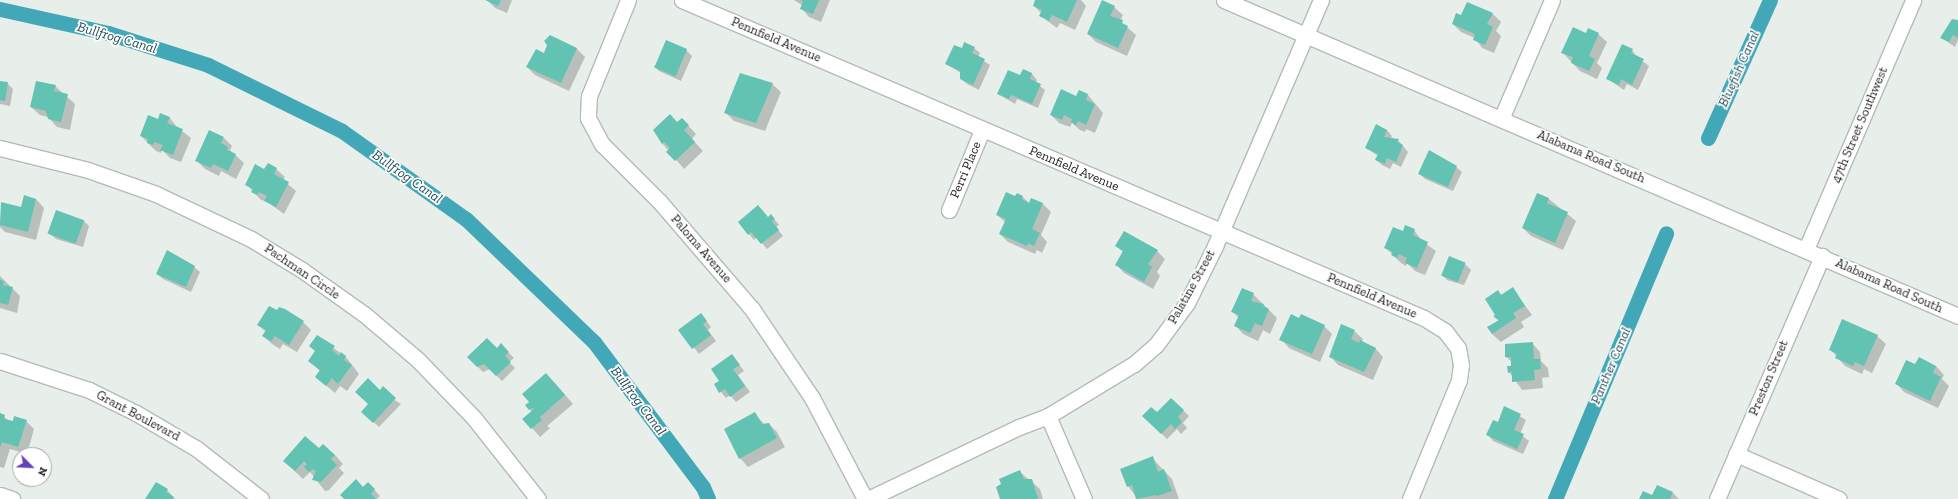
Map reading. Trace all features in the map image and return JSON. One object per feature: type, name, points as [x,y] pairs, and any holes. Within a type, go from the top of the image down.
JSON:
[{"type":"street","name":"Paloma Avenue","points":[[628,0],[588,96],[588,118],[602,144],[660,202],[752,309],[812,398],[866,499]]},
{"type":"street","name":"Pennfield Avenue","points":[[682,0],[982,130],[1424,318],[1445,331],[1458,348],[1461,365],[1454,397],[1410,499]]},
{"type":"street","name":"Alabama Road South","points":[[1224,0],[1806,249],[1958,316]]},
{"type":"street","name":"Palatine Street","points":[[866,499],[1019,427],[1048,416],[1134,364],[1156,345],[1187,302],[1221,232],[1321,0]]},
{"type":"street","points":[[1501,119],[1552,0]]},
{"type":"street","name":"47th Street Southwest","points":[[1806,249],[1913,0]]},
{"type":"street","name":"Perri Place","points":[[949,210],[982,130]]},
{"type":"street","name":"Pachman Circle","points":[[0,148],[88,170],[156,194],[251,239],[302,270],[364,314],[418,360],[474,418],[538,499]]},
{"type":"street","name":"Preston Street","points":[[1717,499],[1822,256]]},
{"type":"street","name":"Grant Boulevard","points":[[0,361],[89,390],[136,413],[197,449],[261,499]]},
{"type":"street","points":[[1048,416],[1084,499]]},
{"type":"street","points":[[1736,454],[1839,499]]},
{"type":"street","points":[[0,495],[12,499]]},
{"type":"building","points":[[485,0],[501,0],[498,6]]},
{"type":"building","points":[[800,0],[819,0],[813,14],[800,9],[803,1]]},
{"type":"building","points":[[1035,0],[1077,0],[1067,22],[1052,15],[1049,21],[1039,16],[1042,10],[1033,6]]},
{"type":"building","points":[[1102,0],[1115,6],[1110,16],[1123,20],[1122,23],[1128,26],[1118,48],[1087,34]]},
{"type":"building","points":[[1467,2],[1493,13],[1487,24],[1493,27],[1485,45],[1473,40],[1475,34],[1452,24],[1456,13],[1461,15]]},
{"type":"building","points":[[1952,19],[1958,20],[1958,38],[1953,35],[1949,42],[1940,38]]},
{"type":"building","points":[[1573,27],[1586,33],[1588,28],[1599,33],[1589,56],[1595,59],[1589,71],[1571,63],[1573,57],[1561,53]]},
{"type":"building","points":[[550,35],[577,48],[561,83],[526,67],[536,49],[544,53],[547,45],[544,41]]},
{"type":"building","points":[[666,40],[687,49],[675,77],[654,68]]},
{"type":"building","points":[[964,42],[975,47],[972,53],[985,59],[973,85],[960,79],[960,71],[945,64],[954,45],[962,48]]},
{"type":"building","points":[[1622,44],[1633,49],[1631,53],[1644,59],[1632,85],[1621,79],[1619,85],[1606,79]]},
{"type":"building","points":[[1023,69],[1032,73],[1030,79],[1041,84],[1032,104],[1011,95],[1009,99],[997,94],[1008,70],[1020,75]]},
{"type":"building","points":[[740,73],[773,83],[756,123],[724,113]]},
{"type":"building","points":[[0,81],[8,82],[5,101],[0,100]]},
{"type":"building","points":[[36,81],[56,85],[54,91],[68,94],[61,122],[48,119],[46,111],[30,107]]},
{"type":"building","points":[[1061,89],[1076,96],[1079,90],[1088,94],[1086,100],[1095,104],[1086,125],[1078,121],[1076,125],[1071,122],[1072,119],[1064,115],[1062,120],[1050,115]]},
{"type":"building","points":[[160,113],[170,117],[167,123],[183,129],[173,155],[160,150],[163,145],[154,142],[153,145],[147,143],[148,139],[140,136],[148,115],[158,119]]},
{"type":"building","points":[[670,114],[677,122],[682,118],[689,125],[684,130],[695,142],[675,161],[666,152],[670,148],[664,142],[662,144],[653,130]]},
{"type":"building","points":[[1376,124],[1387,130],[1384,137],[1399,139],[1397,142],[1403,145],[1396,162],[1387,158],[1385,164],[1375,160],[1378,154],[1365,148]]},
{"type":"building","points":[[209,130],[224,137],[221,143],[228,147],[227,150],[236,154],[228,171],[213,164],[211,168],[195,161]]},
{"type":"building","points":[[1429,150],[1457,166],[1448,187],[1418,174]]},
{"type":"building","points":[[268,163],[277,168],[274,174],[289,182],[276,207],[264,201],[267,196],[259,192],[257,195],[251,192],[253,189],[245,185],[255,164],[264,169]]},
{"type":"building","points":[[1006,192],[1015,196],[1017,193],[1023,196],[1022,199],[1029,203],[1031,198],[1043,203],[1032,229],[1040,233],[1034,246],[1028,243],[1027,246],[999,234],[1006,219],[996,215]]},
{"type":"building","points":[[1537,193],[1549,198],[1547,203],[1568,212],[1555,243],[1522,228]]},
{"type":"building","points":[[24,195],[36,199],[28,232],[0,225],[1,202],[21,207]]},
{"type":"building","points":[[758,205],[768,217],[771,214],[775,219],[772,221],[779,230],[761,244],[751,232],[748,235],[738,222]]},
{"type":"building","points":[[56,210],[84,220],[76,244],[47,233]]},
{"type":"building","points":[[1405,225],[1415,229],[1413,235],[1428,242],[1417,268],[1405,263],[1407,258],[1399,254],[1397,258],[1391,255],[1393,252],[1384,248],[1393,227],[1403,231]]},
{"type":"building","points":[[1124,231],[1158,250],[1148,264],[1152,267],[1144,282],[1115,265],[1123,251],[1115,246]]},
{"type":"building","points":[[167,250],[195,266],[186,287],[156,274]]},
{"type":"building","points":[[1449,256],[1466,263],[1458,282],[1441,275]]},
{"type":"building","points":[[0,280],[4,281],[3,285],[13,287],[8,305],[0,303]]},
{"type":"building","points":[[1513,287],[1525,306],[1513,313],[1516,318],[1492,334],[1487,327],[1499,320],[1493,316],[1495,315],[1485,299],[1498,290],[1501,295]]},
{"type":"building","points":[[1242,288],[1254,293],[1251,301],[1264,304],[1263,306],[1269,309],[1262,326],[1255,323],[1250,333],[1234,326],[1239,315],[1231,312]]},
{"type":"building","points":[[269,306],[277,310],[279,307],[285,309],[304,321],[289,345],[275,336],[271,341],[262,336],[266,330],[257,325]]},
{"type":"building","points":[[701,313],[707,321],[703,324],[711,335],[692,349],[678,330]]},
{"type":"building","points":[[1291,314],[1299,318],[1301,314],[1325,325],[1312,354],[1279,340]]},
{"type":"building","points":[[1842,319],[1878,335],[1864,366],[1855,362],[1853,366],[1835,358],[1837,354],[1829,350]]},
{"type":"building","points":[[1341,324],[1355,330],[1351,339],[1359,343],[1360,340],[1376,348],[1364,372],[1329,357]]},
{"type":"building","points":[[317,335],[335,346],[332,350],[339,356],[341,352],[346,356],[344,360],[352,365],[338,384],[332,378],[326,386],[315,377],[320,370],[308,361],[315,351],[309,346]]},
{"type":"building","points":[[487,338],[497,348],[501,343],[509,352],[505,356],[511,362],[496,376],[484,364],[477,367],[467,357]]},
{"type":"building","points":[[1533,342],[1534,359],[1540,359],[1541,369],[1534,370],[1535,380],[1512,382],[1512,372],[1508,373],[1507,366],[1511,366],[1511,357],[1505,357],[1505,344]]},
{"type":"building","points":[[732,354],[740,365],[733,369],[745,386],[730,397],[725,389],[719,393],[714,384],[719,381],[711,369]]},
{"type":"building","points":[[1919,357],[1936,366],[1933,373],[1941,377],[1930,401],[1895,384],[1906,360],[1915,364]]},
{"type":"building","points":[[546,373],[565,395],[540,417],[542,420],[531,429],[522,419],[534,409],[532,408],[529,410],[525,405],[529,402],[522,394]]},
{"type":"building","points":[[368,378],[380,390],[383,386],[396,398],[373,423],[361,412],[368,404],[355,392]]},
{"type":"building","points":[[1171,398],[1184,410],[1178,417],[1182,422],[1175,429],[1171,424],[1161,434],[1142,416],[1151,407],[1157,412]]},
{"type":"building","points":[[1504,406],[1521,414],[1514,430],[1524,434],[1517,449],[1486,435],[1493,420],[1498,422]]},
{"type":"building","points":[[755,412],[762,424],[769,423],[777,438],[739,459],[724,429]]},
{"type":"building","points":[[0,413],[5,415],[4,419],[13,421],[14,416],[27,420],[18,447],[2,442],[0,448]]},
{"type":"building","points":[[305,436],[319,448],[323,444],[335,455],[331,459],[337,465],[321,482],[312,480],[316,471],[313,469],[309,472],[304,467],[307,464],[304,461],[295,471],[283,461]]},
{"type":"building","points":[[1153,456],[1158,472],[1164,469],[1172,491],[1157,496],[1136,499],[1132,485],[1127,487],[1120,469]]},
{"type":"building","points":[[1020,470],[1024,479],[1032,479],[1038,499],[1000,499],[996,487],[1001,484],[999,479]]},
{"type":"building","points":[[356,479],[363,487],[368,482],[375,489],[371,494],[376,499],[344,499],[340,495]]},
{"type":"building","points":[[156,482],[168,489],[166,492],[174,497],[173,499],[145,499]]},
{"type":"building","points":[[1657,485],[1673,492],[1670,499],[1639,499],[1643,491],[1652,495]]},
{"type":"waterway","name":"Bluefish Canal","points":[[1708,138],[1770,0]]},
{"type":"waterway","name":"Bullfrog Canal","points":[[0,9],[108,33],[208,65],[342,131],[466,219],[594,342],[703,487],[708,499]]},
{"type":"waterway","name":"Panther Canal","points":[[1555,499],[1666,233]]}]
